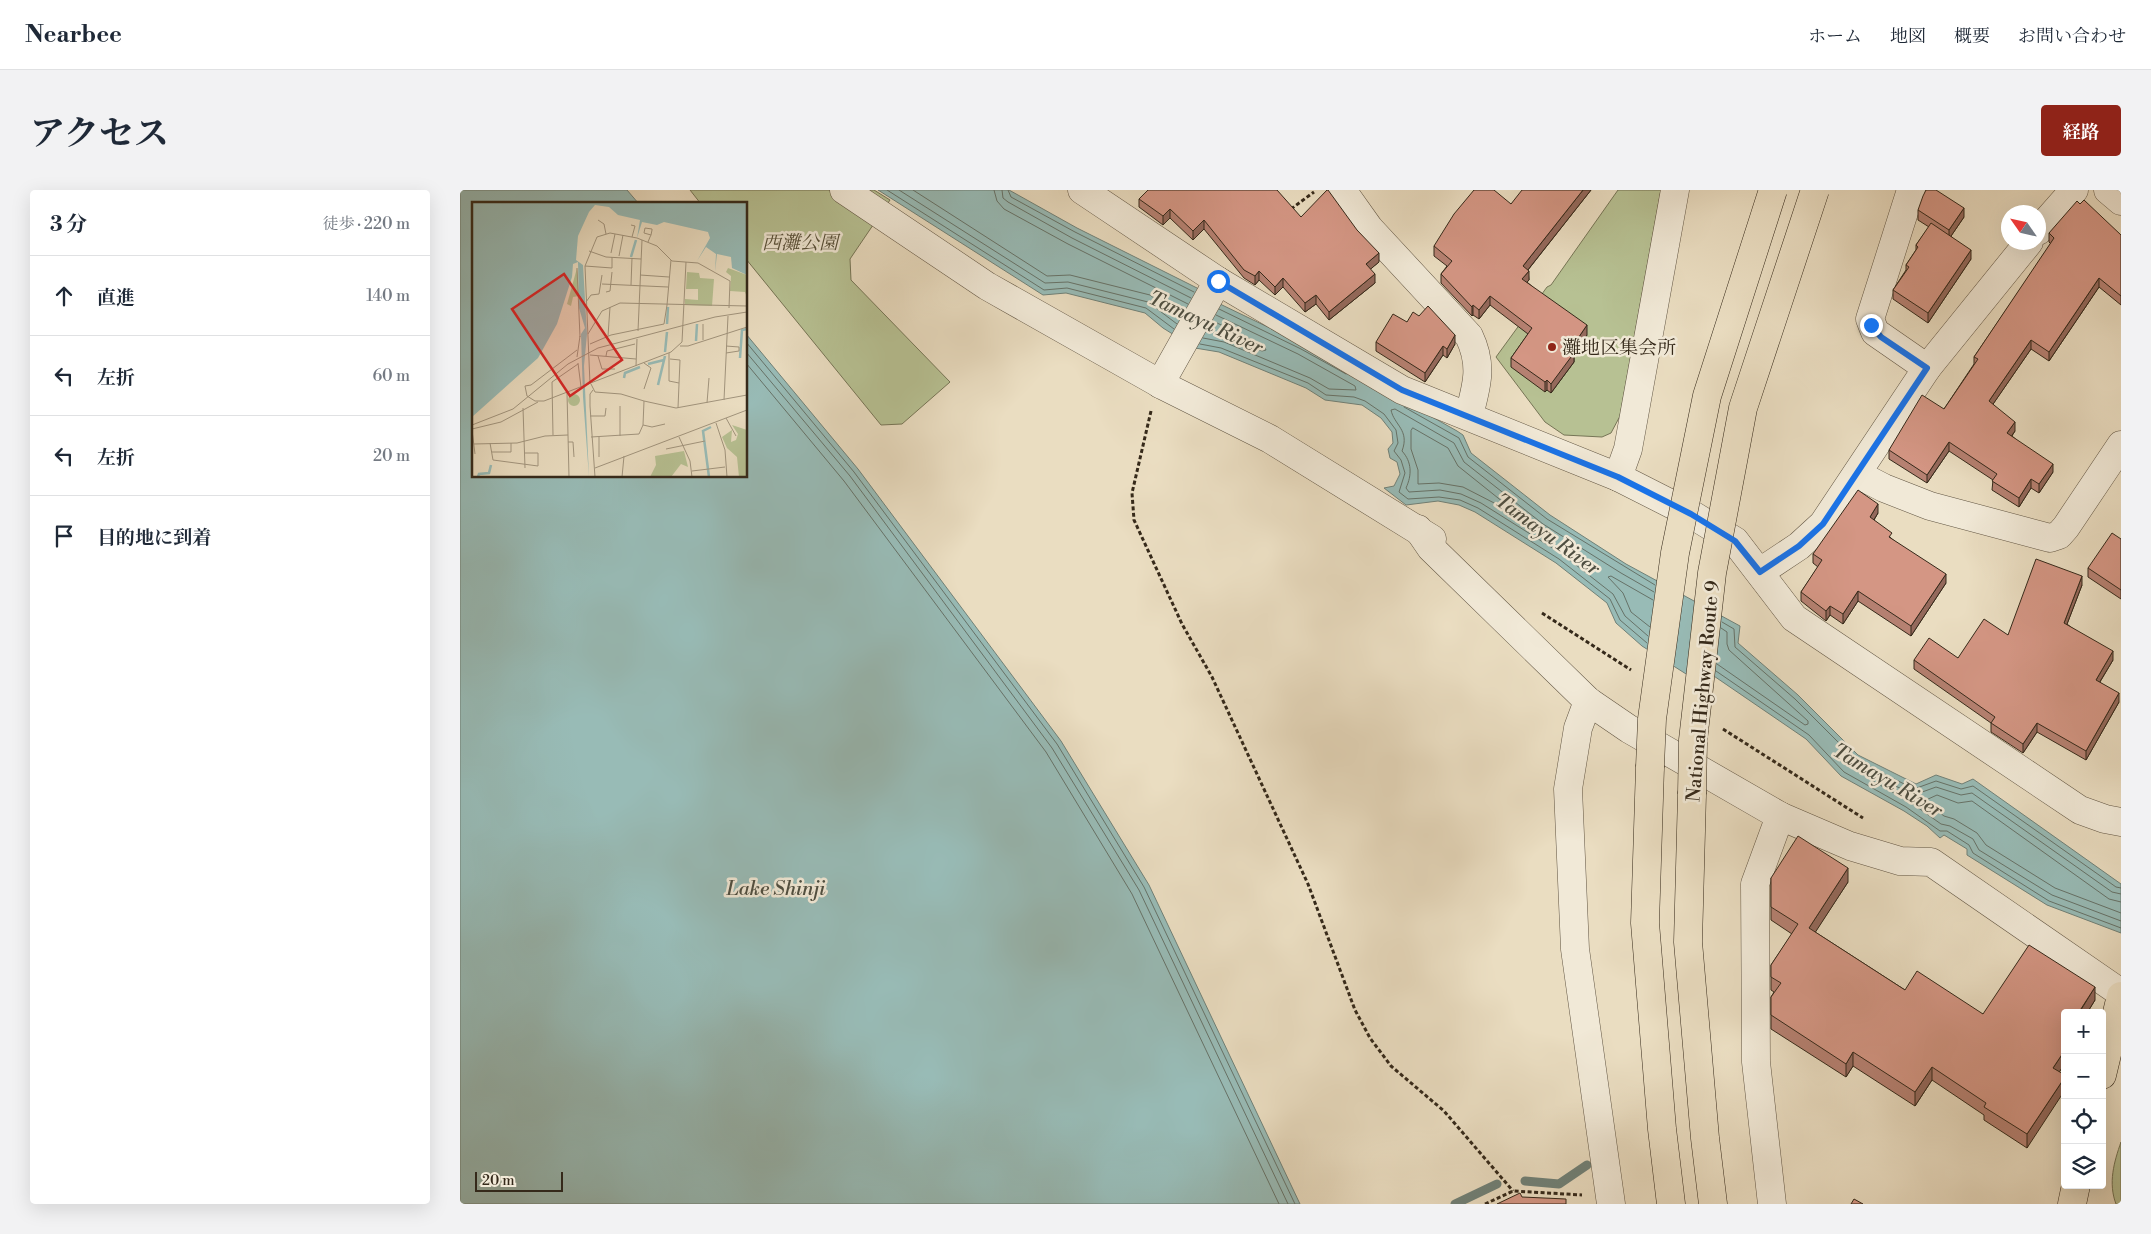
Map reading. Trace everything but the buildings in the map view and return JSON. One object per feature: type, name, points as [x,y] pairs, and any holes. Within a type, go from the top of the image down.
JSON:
[{"type":"main road","points":[[1671,1204],[1662,1129],[1645,923],[1652,719],[1676,553],[1707,396],[1773,190]]},
{"type":"main road","name":"National Highway Route 9","points":[[1713,1204],[1705,1138],[1688,942],[1694,740],[1712,573],[1743,408],[1815,190]]},
{"type":"main road","points":[[2106,1058],[2121,995]]},
{"type":"main road","points":[[2072,1204],[2075,1189]]},
{"type":"street","points":[[844,190],[987,286],[1270,439],[1427,535],[1431,548],[1588,701],[1629,729],[1780,816],[1850,846],[1900,861],[1931,862],[2121,995]]},
{"type":"street","points":[[1082,190],[1214,287],[1402,390],[1469,415],[1618,477],[1691,514],[1735,541],[1794,618],[2080,810],[2105,819],[2121,822]]},
{"type":"street","points":[[1342,190],[1369,228],[1469,336],[1476,351],[1478,367],[1469,415]]},
{"type":"street","points":[[1618,477],[1628,449],[1675,190]]},
{"type":"street","points":[[1911,190],[1870,319],[1875,332],[1927,368]]},
{"type":"street","points":[[2046,222],[2074,190]]},
{"type":"street","points":[[2108,190],[2121,201]]},
{"type":"street","points":[[1760,572],[1811,536],[1823,524],[1927,368],[2023,250]]},
{"type":"street","points":[[1162,381],[1214,287]]},
{"type":"street","points":[[1857,474],[1884,488],[1930,506],[2050,538],[2059,535],[2066,527],[2121,445]]},
{"type":"street","points":[[1588,701],[1578,728],[1568,789],[1574,930],[1611,1200]]},
{"type":"street","points":[[1772,1204],[1756,1062],[1756,884],[1780,816]]},
{"type":"path","points":[[1284,214],[1318,190]]},
{"type":"path","points":[[1162,381],[1149,419],[1132,493],[1134,520],[1140,535],[1182,624],[1212,677],[1308,884],[1355,1010],[1370,1038],[1391,1066],[1444,1111],[1513,1191]]},
{"type":"path","points":[[1485,1204],[1513,1191],[1611,1200]]},
{"type":"green space","name":"西灘公園","points":[[690,190],[874,190],[890,200],[850,259],[851,280],[950,382],[902,424],[881,425],[748,261],[748,202],[699,202]]},
{"type":"green space","points":[[1618,190],[1661,190],[1620,416],[1611,433],[1602,437],[1564,435],[1545,422],[1496,357],[1547,287],[1551,285]]},
{"type":"green space","points":[[2121,1142],[2121,1204],[2116,1204],[2112,1180],[2114,1165]]},
{"type":"water","name":"Lake Shinji","points":[[460,190],[627,190],[637,202],[472,202],[472,478],[748,478],[748,336],[858,469],[1061,741],[1149,885],[1300,1204],[460,1204]]},
{"type":"water","name":"Tamayu River","points":[[878,190],[1009,190],[1077,228],[1207,293],[1220,304],[1303,344],[1457,431],[1463,435],[1471,453],[1550,515],[1626,564],[1740,626],[1738,643],[1798,695],[1858,755],[1916,784],[1936,775],[1962,784],[1973,779],[2121,884],[2121,933],[2047,905],[1967,855],[1967,849],[1944,835],[1940,838],[1927,826],[1904,811],[1841,776],[1806,739],[1708,672],[1694,679],[1642,646],[1616,623],[1607,603],[1556,563],[1475,512],[1459,505],[1438,501],[1406,505],[1384,488],[1394,486],[1400,474],[1397,462],[1390,458],[1388,449],[1393,443],[1392,432],[1381,418],[1362,405],[1325,400],[1306,388],[1219,352],[1195,348],[1163,328],[1145,313],[1066,293],[1043,295]]},
{"type":"waterway","points":[[1525,1181],[1559,1184],[1587,1165]]},
{"type":"waterway","points":[[1455,1204],[1497,1184]]},
{"type":"place","name":"灘地区集会所","points":[[1552,347]]},
{"type":"route","points":[[1218,281],[1402,390],[1469,415],[1618,477],[1691,514],[1735,541],[1760,572],[1799,546],[1823,524],[1927,368],[1881,337],[1871,325]]}]
